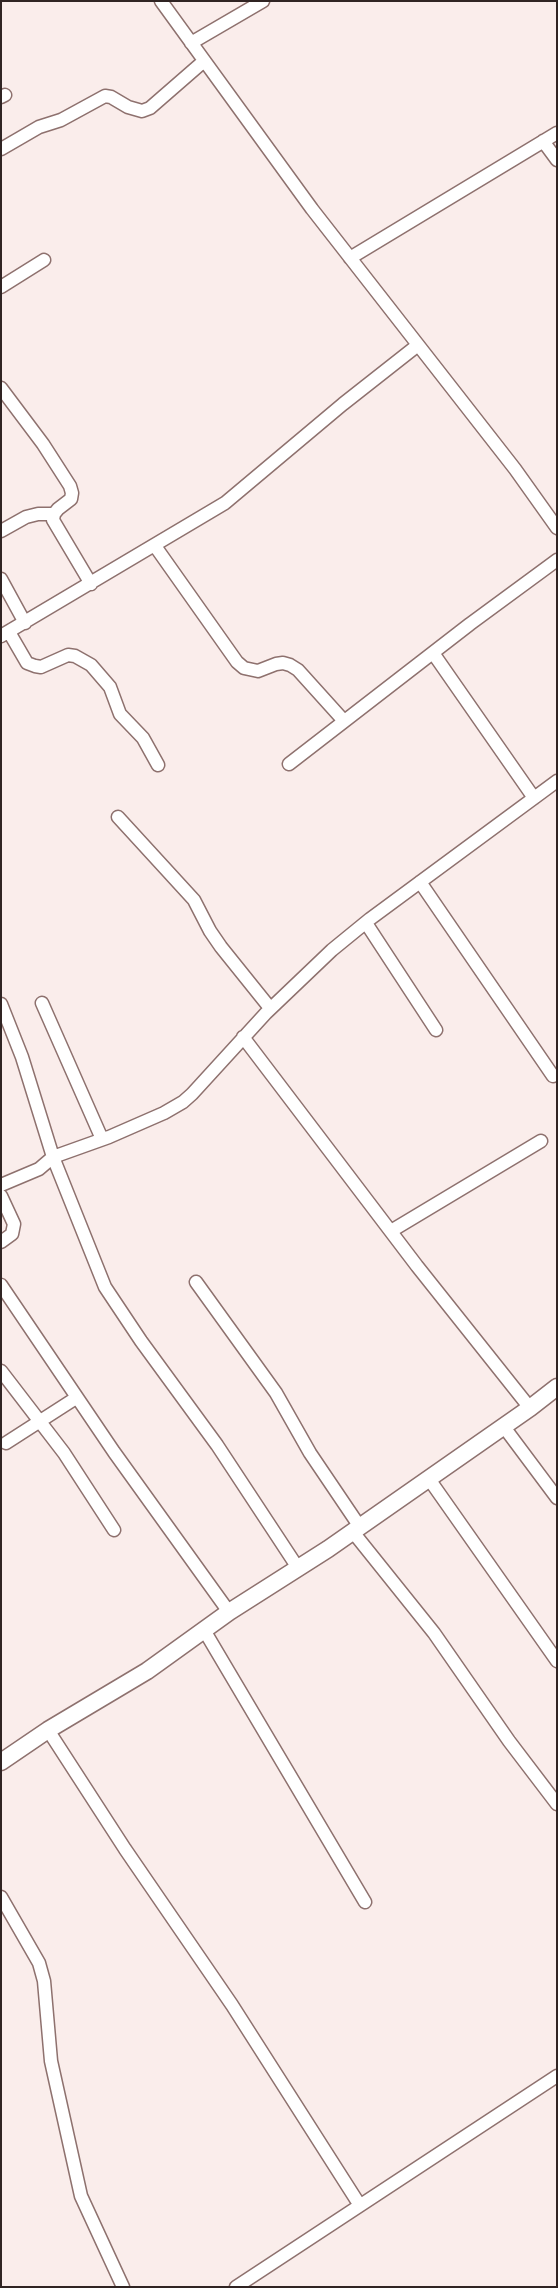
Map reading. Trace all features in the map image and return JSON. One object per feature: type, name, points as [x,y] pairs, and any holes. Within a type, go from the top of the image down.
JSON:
[{"type":"street","points":[[161,1],[312,209],[515,469],[557,528]]},
{"type":"street","points":[[191,43],[264,1]]},
{"type":"street","points":[[1,149],[38,127],[61,120],[104,96],[111,97],[128,108],[142,111],[150,108],[204,61]]},
{"type":"street","points":[[350,258],[557,133]]},
{"type":"street","points":[[543,141],[557,160]]},
{"type":"street","points":[[1,287],[44,260]]},
{"type":"street","points":[[158,765],[143,738],[120,714],[110,687],[91,665],[75,656],[68,655],[42,667],[35,666],[28,663],[5,634],[92,584],[241,492],[303,437],[418,345]]},
{"type":"street","points":[[1,388],[39,438],[70,486],[71,499],[54,514],[38,514],[26,517],[1,531]]},
{"type":"street","points":[[54,514],[55,526],[92,584]]},
{"type":"street","points":[[155,546],[237,662],[251,671],[258,671],[276,664],[290,665],[298,670],[344,721]]},
{"type":"street","points":[[289,764],[433,652],[557,560]]},
{"type":"street","points":[[1,579],[25,623]]},
{"type":"street","points":[[433,652],[534,798]]},
{"type":"street","points":[[1,1185],[39,1169],[53,1157],[164,1113],[183,1102],[270,1008],[366,922],[557,781]]},
{"type":"street","points":[[118,817],[188,892],[221,947],[270,1008]]},
{"type":"street","points":[[420,882],[553,1076]]},
{"type":"street","points":[[366,922],[436,1030]]},
{"type":"street","points":[[42,1003],[102,1139]]},
{"type":"street","points":[[1,1004],[22,1057],[53,1157],[96,1270],[114,1304],[217,1445],[298,1568]]},
{"type":"street","points":[[243,1037],[391,1231],[530,1408]]},
{"type":"street","points":[[391,1231],[541,1141]]},
{"type":"street","points":[[1,1196],[14,1224],[12,1234],[1,1242]]},
{"type":"street","points":[[196,1282],[276,1393],[357,1530],[434,1633],[509,1741],[557,1804]]},
{"type":"street","points":[[1,1285],[76,1398],[229,1612]]},
{"type":"street","points":[[1,1371],[64,1454],[114,1530]]},
{"type":"street","points":[[1,1762],[48,1730],[146,1671],[229,1612],[357,1530],[557,1387]]},
{"type":"street","points":[[6,1443],[76,1398]]},
{"type":"street","points":[[504,1426],[557,1498]]},
{"type":"street","points":[[429,1479],[557,1661]]},
{"type":"street","points":[[204,1630],[365,1902]]},
{"type":"street","points":[[48,1730],[125,1849],[232,2005],[359,2204]]},
{"type":"street","points":[[1,1897],[39,1963],[44,1981],[51,2061],[81,2196],[124,2287]]},
{"type":"street","points":[[236,2287],[359,2204],[557,2076]]}]
